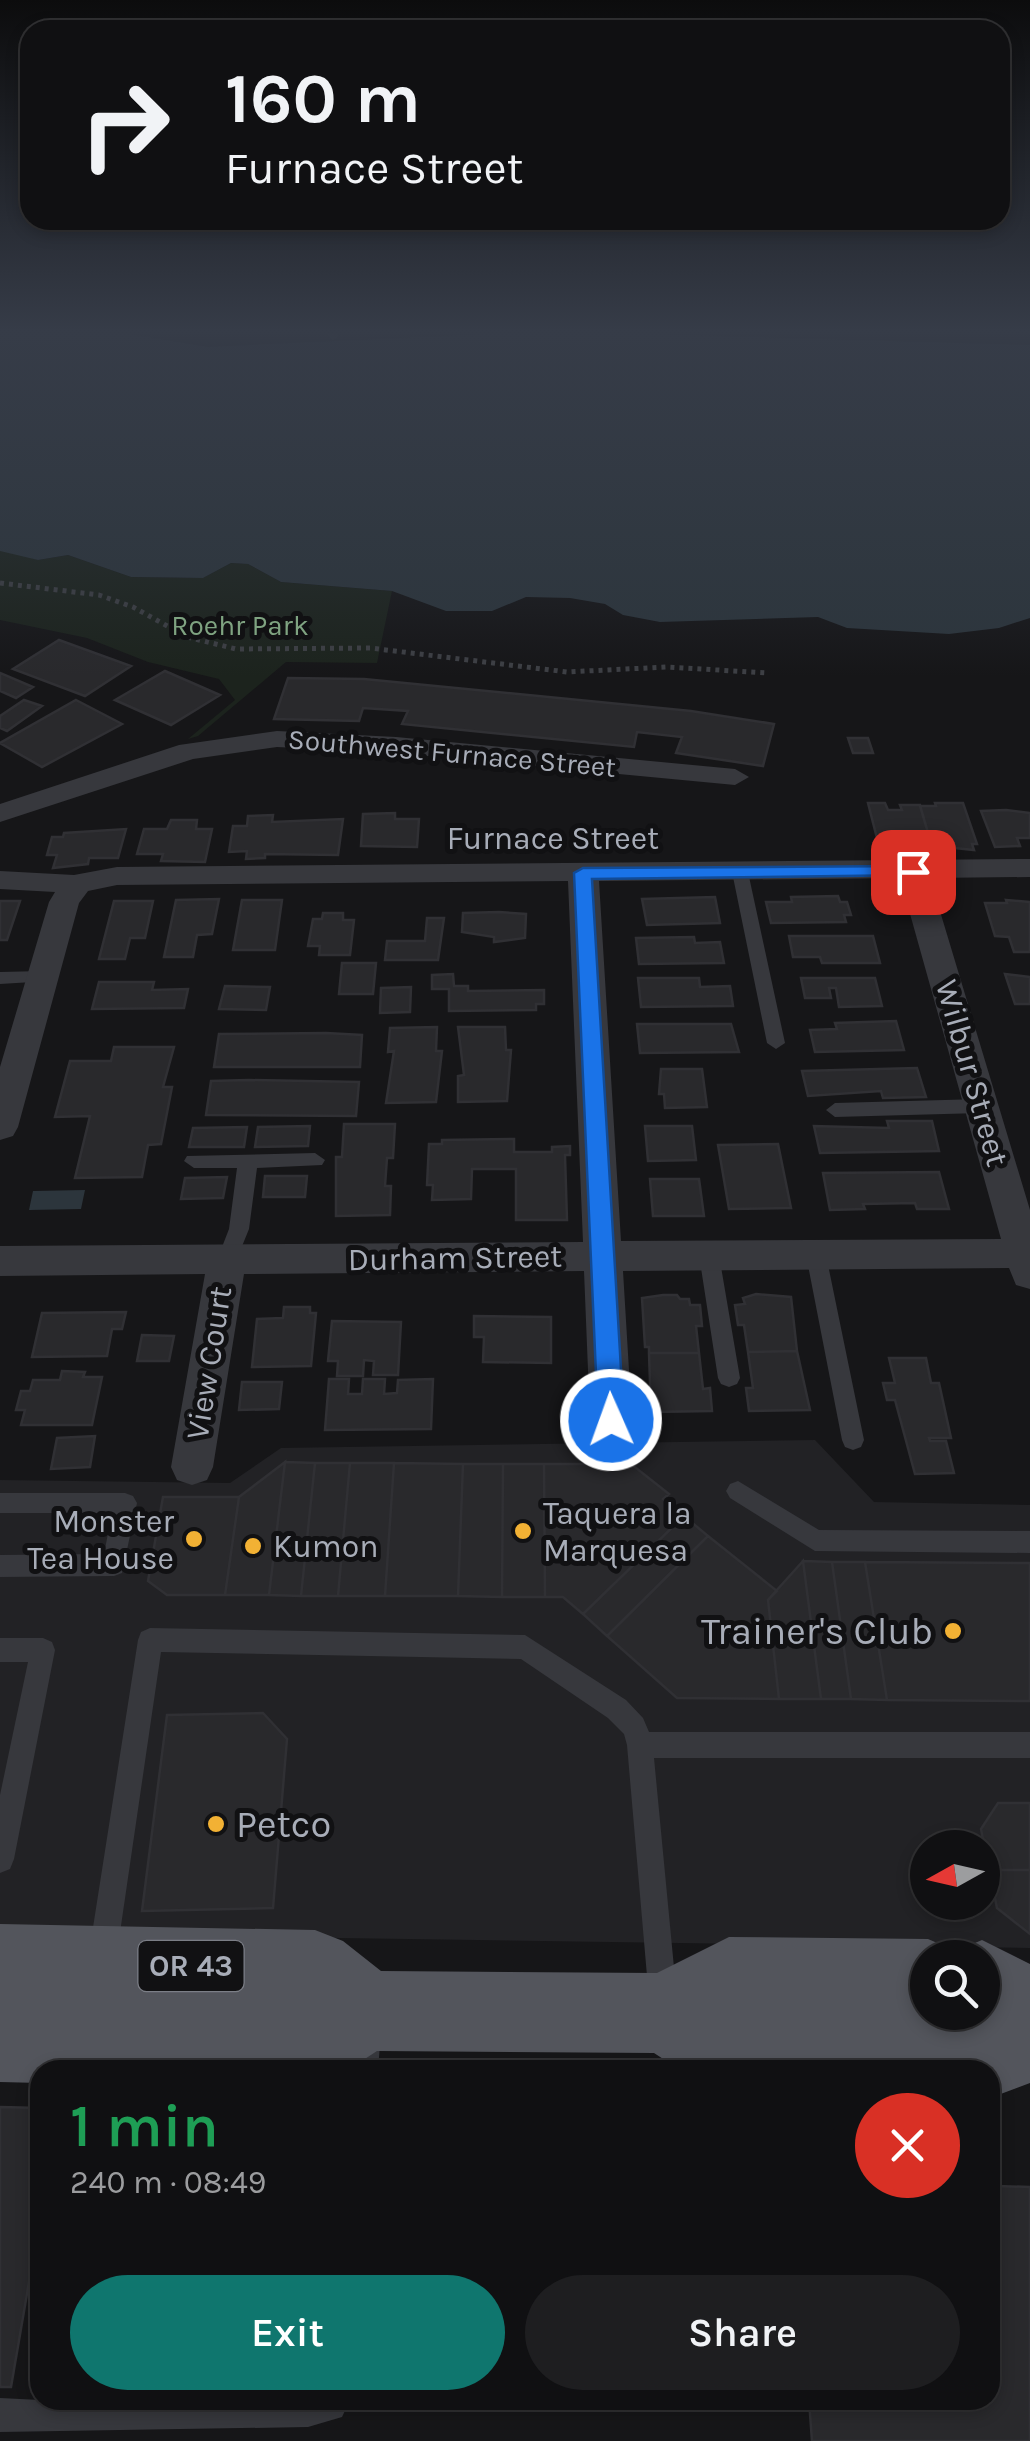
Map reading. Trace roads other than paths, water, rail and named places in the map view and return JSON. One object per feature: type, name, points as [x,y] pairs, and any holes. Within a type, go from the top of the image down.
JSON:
[{"type":"main road","name":"OR 43","points":[[0,1964],[315,1968],[365,2040]]},
{"type":"main road","points":[[0,2042],[309,2048],[665,2012],[729,1976],[910,1978]]},
{"type":"main road","points":[[1000,1991],[1030,2010]]},
{"type":"main road","points":[[665,2012],[728,2054],[995,2058],[1030,2036]]},
{"type":"street","name":"Southwest Furnace Street","points":[[0,813],[190,751],[277,738],[396,744],[735,778]]},
{"type":"street","name":"Furnace Street","points":[[77,884],[95,877],[117,876],[1030,868]]},
{"type":"street","name":"Wilbur Street","points":[[913,872],[1028,1260]]},
{"type":"street","points":[[583,873],[611,1420]]},
{"type":"street","points":[[0,880],[77,884]]},
{"type":"street","points":[[0,1127],[64,902],[77,884]]},
{"type":"street","name":"Durham Street","points":[[0,1262],[816,1254],[1028,1260]]},
{"type":"street","name":"View Court","points":[[192,1467],[226,1260]]},
{"type":"lane","points":[[740,872],[776,1043]]},
{"type":"lane","points":[[0,978],[43,977]]},
{"type":"lane","points":[[835,1110],[981,1106]]},
{"type":"lane","points":[[226,1260],[240,1229],[248,1160]]},
{"type":"lane","points":[[194,1161],[315,1160]]},
{"type":"lane","points":[[816,1254],[853,1440]]},
{"type":"lane","points":[[709,1255],[729,1378]]},
{"type":"lane","points":[[738,1491],[815,1540],[1030,1542]]},
{"type":"lane","points":[[0,1503],[125,1503],[114,1566],[0,1566]]},
{"type":"lane","points":[[101,1965],[150,1640],[525,1647],[617,1710],[634,1727],[640,1745],[665,2012]]},
{"type":"lane","points":[[0,1650],[43,1650],[0,1859]]},
{"type":"lane","points":[[640,1745],[1030,1745]]},
{"type":"lane","points":[[0,2415],[308,2410]]},
{"type":"place","name":"Taquera la Marquesa","points":[[523,1531]]},
{"type":"place","name":"Monster Tea House","points":[[194,1539]]},
{"type":"place","name":"Kumon","points":[[253,1546]]},
{"type":"place","name":"Trainer's Club","points":[[953,1631]]},
{"type":"place","name":"Petco","points":[[216,1824]]},
{"type":"park label","name":"Roehr Park","points":[[240,625]]}]
